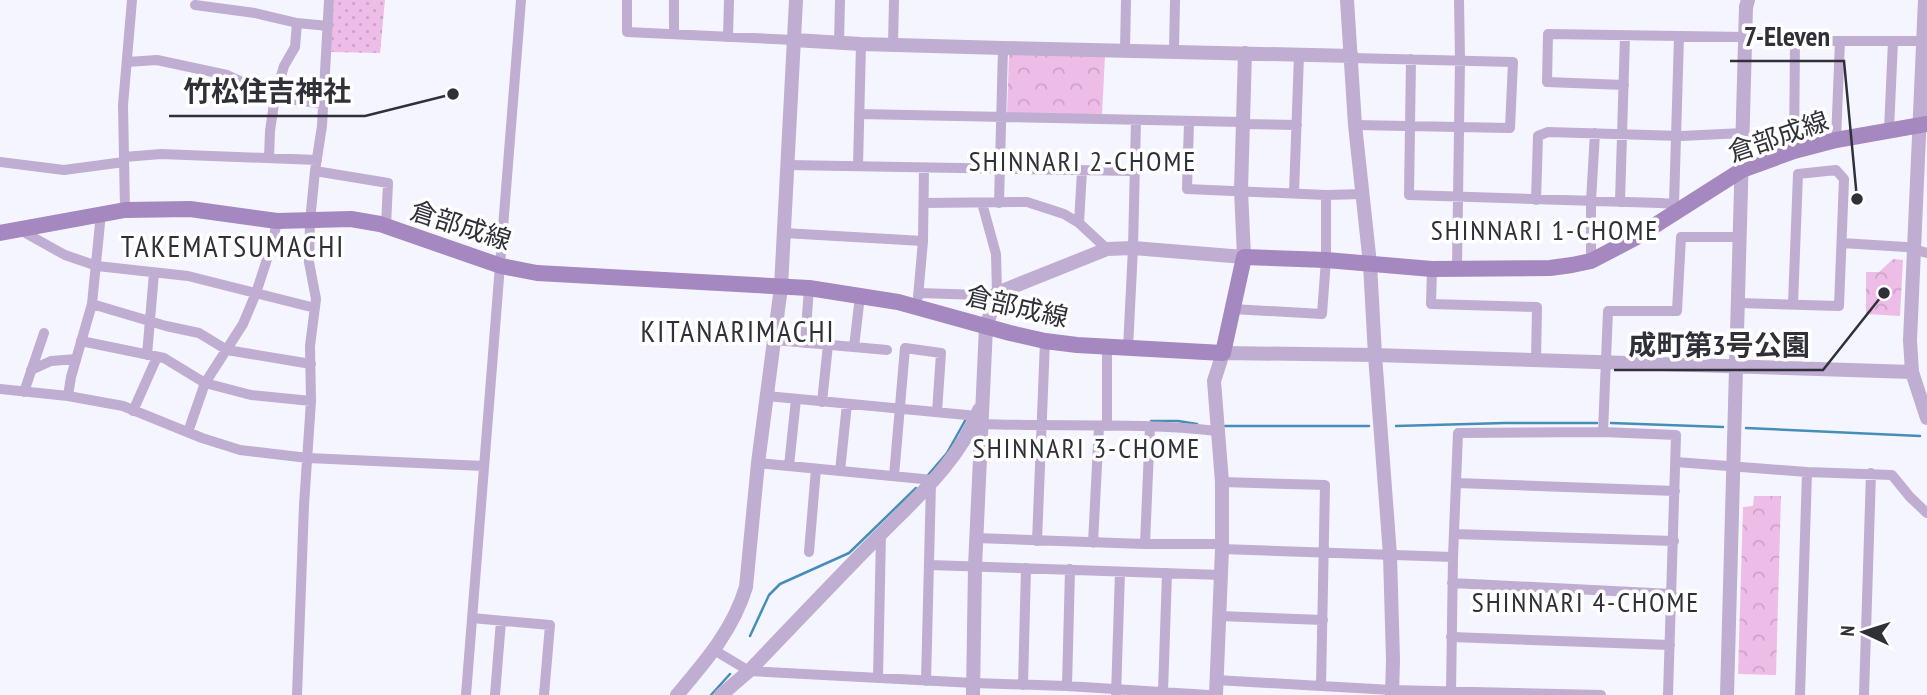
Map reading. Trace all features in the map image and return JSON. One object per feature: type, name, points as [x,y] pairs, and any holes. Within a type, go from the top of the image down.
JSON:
[{"type":"main road","name":"倉部成線","points":[[1244,257],[1326,260],[1432,269],[1550,268],[1572,265],[1591,261],[1635,238],[1677,207],[1742,170],[1794,151],[1836,140],[1924,124]]},
{"type":"main road","name":"倉部成線","points":[[0,233],[125,210],[190,209],[277,220],[351,219],[386,226],[501,266],[537,272],[809,288],[898,302],[917,300],[986,327],[1045,341],[1223,353]]},
{"type":"main road","points":[[1223,353],[1244,257]]},
{"type":"street","points":[[125,210],[123,105],[132,0]]},
{"type":"street","points":[[297,695],[311,401],[310,346],[316,308],[309,262],[310,221],[322,126],[329,0]]},
{"type":"street","points":[[466,695],[521,0]]},
{"type":"street","points":[[627,0],[627,32],[861,44],[1513,62],[1510,128],[1355,125]]},
{"type":"street","points":[[674,0],[674,34]]},
{"type":"street","points":[[728,37],[729,0]]},
{"type":"street","points":[[677,695],[714,650],[731,623],[746,587],[758,464],[781,287],[796,0]]},
{"type":"street","points":[[839,43],[840,0]]},
{"type":"street","points":[[893,45],[894,0]]},
{"type":"street","points":[[1125,50],[1126,0]]},
{"type":"street","points":[[1174,51],[1175,0]]},
{"type":"street","points":[[1347,0],[1355,125],[1370,264],[1390,555],[1392,692]]},
{"type":"street","points":[[1457,269],[1459,0]]},
{"type":"street","points":[[1727,695],[1748,0]]},
{"type":"street","points":[[1925,0],[1921,251],[1910,340],[1912,372],[1927,418]]},
{"type":"street","points":[[195,5],[328,26]]},
{"type":"street","points":[[269,158],[275,97],[285,66],[295,47],[297,23]]},
{"type":"street","points":[[1624,85],[1547,82],[1548,34],[1746,37],[1795,41],[1923,41]]},
{"type":"street","points":[[1620,202],[1625,36]]},
{"type":"street","points":[[1411,59],[1409,195],[1620,202],[1677,207],[1679,37]]},
{"type":"street","points":[[1794,151],[1795,41]]},
{"type":"street","points":[[1836,140],[1840,41]]},
{"type":"street","points":[[1889,130],[1893,41]]},
{"type":"street","points":[[858,166],[861,44]]},
{"type":"street","points":[[999,203],[1003,48]]},
{"type":"street","points":[[924,168],[923,241],[917,300],[997,293],[1107,249],[1133,248],[1244,257],[1241,190],[1245,53]]},
{"type":"street","points":[[1294,192],[1299,55]]},
{"type":"street","points":[[127,62],[157,60],[227,75],[275,97],[323,104]]},
{"type":"street","points":[[859,114],[1297,125]]},
{"type":"street","points":[[1128,348],[1136,120]]},
{"type":"street","points":[[1189,122],[1187,189],[1363,194]]},
{"type":"street","points":[[1536,200],[1538,136],[1548,132],[1676,136],[1742,133]]},
{"type":"street","points":[[1591,261],[1595,133]]},
{"type":"street","points":[[0,162],[64,170],[161,154],[269,158],[388,183],[386,226]]},
{"type":"street","points":[[787,164],[1134,172]]},
{"type":"street","points":[[1739,303],[1839,306],[1844,179],[1836,170],[1798,174],[1793,304]]},
{"type":"street","points":[[1079,223],[1082,171]]},
{"type":"street","points":[[1232,309],[1322,314],[1326,260],[1326,195]]},
{"type":"street","points":[[924,202],[1027,202],[1063,214],[1079,223],[1107,249]]},
{"type":"street","points":[[973,689],[979,420],[983,399],[986,327],[997,293],[996,254],[982,203]]},
{"type":"street","points":[[68,396],[92,304],[101,213]]},
{"type":"street","points":[[188,432],[205,383],[243,324],[273,241],[277,220]]},
{"type":"street","points":[[20,230],[65,255],[97,266],[188,276],[316,308]]},
{"type":"street","points":[[784,233],[923,241]]},
{"type":"street","points":[[1604,432],[1608,311],[1677,311],[1681,237],[1740,237]]},
{"type":"street","points":[[1843,243],[1906,247],[1921,251]]},
{"type":"street","points":[[1432,269],[1431,304],[1537,307],[1536,360]]},
{"type":"street","points":[[133,411],[152,356],[149,321],[154,273]]},
{"type":"street","points":[[804,343],[809,288]]},
{"type":"street","points":[[855,347],[860,296]]},
{"type":"street","points":[[92,304],[199,333],[227,349],[311,364]]},
{"type":"street","points":[[24,391],[44,333]]},
{"type":"street","points":[[81,341],[164,358],[205,383],[251,396],[311,401]]},
{"type":"street","points":[[775,341],[887,350]]},
{"type":"street","points":[[1037,541],[1045,341]]},
{"type":"street","points":[[822,402],[828,345]]},
{"type":"street","points":[[1093,543],[1107,346]]},
{"type":"street","points":[[894,476],[902,409],[905,348],[942,352],[937,412]]},
{"type":"street","points":[[1601,695],[1392,692],[1321,686],[1216,687],[1222,482],[1214,381],[1223,353],[1375,355],[1912,372]]},
{"type":"street","points":[[31,370],[51,361],[76,359]]},
{"type":"street","points":[[0,389],[95,400],[240,450],[308,458],[484,466]]},
{"type":"street","points":[[767,396],[937,412],[1043,427],[1150,426],[1217,431]]},
{"type":"street","points":[[789,467],[796,399]]},
{"type":"street","points":[[840,471],[847,404]]},
{"type":"street","points":[[721,695],[748,671],[932,481],[961,447],[979,420]]},
{"type":"street","points":[[1145,544],[1150,426]]},
{"type":"street","points":[[1451,691],[1458,433],[1604,432],[1676,435],[1668,695]]},
{"type":"street","points":[[1676,462],[1807,472],[1892,475],[1910,498],[1927,513]]},
{"type":"street","points":[[758,464],[932,481]]},
{"type":"street","points":[[809,552],[816,469]]},
{"type":"street","points":[[1800,695],[1807,472]]},
{"type":"street","points":[[1864,695],[1871,473]]},
{"type":"street","points":[[926,681],[932,481]]},
{"type":"street","points":[[1222,482],[1325,485],[1321,686]]},
{"type":"street","points":[[1457,483],[1675,491]]},
{"type":"street","points":[[878,678],[881,534]]},
{"type":"street","points":[[1454,534],[1674,541]]},
{"type":"street","points":[[976,538],[1453,557]]},
{"type":"street","points":[[930,565],[1221,575]]},
{"type":"street","points":[[1023,685],[1026,568]]},
{"type":"street","points":[[1067,686],[1070,569]]},
{"type":"street","points":[[1116,692],[1120,572]]},
{"type":"street","points":[[1163,692],[1167,573]]},
{"type":"street","points":[[1452,583],[1672,594]]},
{"type":"street","points":[[1219,617],[1323,620]]},
{"type":"street","points":[[472,618],[551,625],[544,695]]},
{"type":"street","points":[[495,695],[501,621]]},
{"type":"street","points":[[1451,638],[1670,645]]},
{"type":"street","points":[[714,650],[748,671],[926,681],[973,689],[1023,685],[1067,686],[1116,692],[1208,695]]},
{"type":"green space","points":[[334,0],[385,0],[380,53],[330,52]]},
{"type":"green space","points":[[1009,53],[1105,55],[1102,116],[1007,114]]},
{"type":"green space","points":[[1893,259],[1903,260],[1900,316],[1866,314],[1866,272],[1879,272]]},
{"type":"green space","points":[[1754,496],[1781,496],[1776,675],[1738,674],[1743,507],[1753,506]]},
{"type":"waterway","points":[[928,475],[947,453],[966,419]]},
{"type":"waterway","points":[[1151,421],[1197,424]]},
{"type":"waterway","points":[[1396,426],[1597,423]]},
{"type":"waterway","points":[[1611,423],[1723,427]]},
{"type":"waterway","points":[[1225,426],[1369,426]]},
{"type":"waterway","points":[[1746,428],[1920,436]]},
{"type":"waterway","points":[[750,636],[769,595],[780,584],[849,553],[916,488]]},
{"type":"waterway","points":[[711,695],[730,674]]},
{"type":"place","name":"竹松住吉神社","points":[[453,94]]},
{"type":"place","name":"7-Eleven","points":[[1857,199]]},
{"type":"place","name":"成町第3号公園","points":[[1884,293]]},
{"type":"district","name":"SHINNARI 2-CHOME","points":[[1083,160]]},
{"type":"district","name":"SHINNARI 1-CHOME","points":[[1545,229]]},
{"type":"district","name":"TAKEMATSUMACHI","points":[[233,245]]},
{"type":"district","name":"KITANARIMACHI","points":[[738,330]]},
{"type":"district","name":"SHINNARI 3-CHOME","points":[[1087,447]]},
{"type":"district","name":"SHINNARI 4-CHOME","points":[[1586,601]]}]
